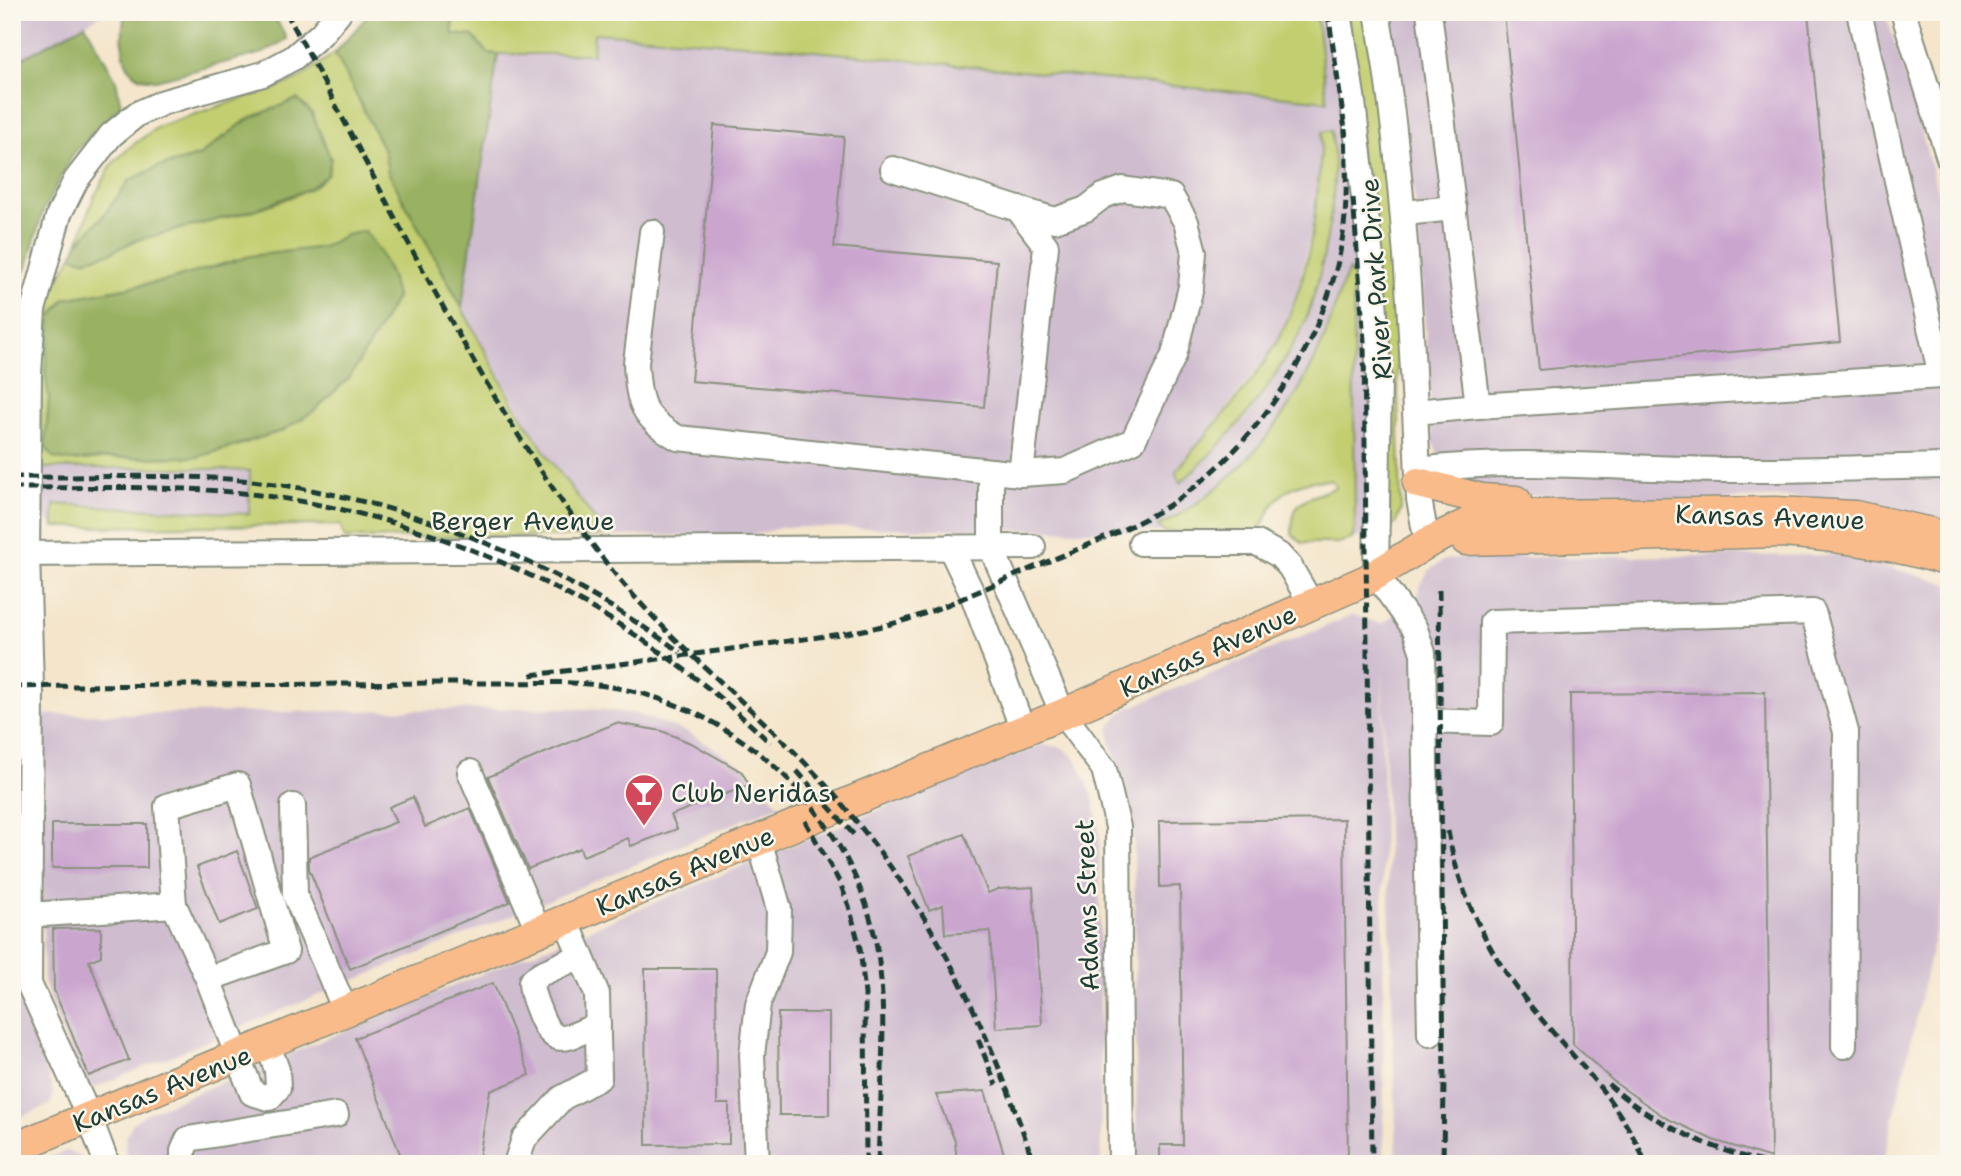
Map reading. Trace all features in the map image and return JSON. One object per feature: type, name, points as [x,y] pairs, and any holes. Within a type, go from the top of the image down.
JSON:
[{"type":"main road","points":[[1418,477],[1482,499],[1570,504],[1645,515]]},
{"type":"main road","name":"Kansas Avenue","points":[[1427,542],[1694,524],[1776,512],[1855,516],[1949,537]]},
{"type":"main road","name":"Kansas Avenue","points":[[12,1149],[90,1119],[1063,714],[1376,575],[1427,542],[1478,519],[1536,515],[1645,515],[1694,524],[1829,535],[1949,561]]},
{"type":"street","points":[[107,1164],[90,1119],[29,984],[31,686],[19,554],[33,310],[59,214],[76,180],[111,135],[137,114],[164,102],[263,74],[293,58],[321,34],[339,12]]},
{"type":"street","points":[[1339,12],[1353,102],[1372,267],[1379,378],[1376,575],[1415,629],[1423,653],[1430,1034]]},
{"type":"street","name":"River Park Drive","points":[[1377,12],[1404,213],[1419,499],[1427,542]]},
{"type":"street","points":[[1429,12],[1478,406]]},
{"type":"street","points":[[1415,412],[1941,376],[1859,12]]},
{"type":"street","points":[[1903,12],[1949,158]]},
{"type":"street","points":[[652,232],[636,363],[637,382],[642,406],[656,426],[678,438],[1021,474],[1065,471],[1133,441],[1174,355],[1191,287],[1194,252],[1186,222],[1171,197],[1123,188],[1103,196],[1086,209],[1055,220],[893,169]]},
{"type":"street","points":[[1404,213],[1454,208]]},
{"type":"street","points":[[1018,209],[1046,246],[1021,474]]},
{"type":"street","points":[[1418,477],[1461,465],[1601,465],[1726,470],[1949,466]]},
{"type":"street","points":[[991,471],[991,547]]},
{"type":"street","points":[[1141,543],[1257,543],[1279,555],[1290,566],[1312,605]]},
{"type":"street","points":[[950,547],[972,593],[1023,730]]},
{"type":"street","name":"Adams Street","points":[[991,547],[1063,714],[1104,769],[1118,827],[1121,1164]]},
{"type":"street","name":"Berger Avenue","points":[[19,554],[1033,547]]},
{"type":"street","points":[[1424,721],[1491,723],[1492,622],[1813,612],[1846,732],[1844,1045]]},
{"type":"street","points":[[470,772],[539,932]]},
{"type":"street","points":[[208,979],[286,951],[238,785],[167,806],[174,905],[208,979],[252,1093],[269,1098]]},
{"type":"street","points":[[293,806],[295,895],[346,1012]]},
{"type":"street","points":[[757,1164],[752,1055],[758,1004],[778,952],[779,909],[759,840]]},
{"type":"street","points":[[29,915],[174,905]]},
{"type":"street","points":[[516,1164],[524,1139],[562,1098],[599,1078],[597,994],[566,920]]},
{"type":"street","points":[[581,956],[540,974],[531,982],[531,993],[547,1032],[553,1038],[563,1038],[598,1025]]},
{"type":"street","points":[[268,1045],[277,1070],[278,1088],[269,1098]]},
{"type":"street","points":[[269,1098],[276,1125]]},
{"type":"street","points":[[183,1164],[183,1151],[188,1139],[335,1115]]},
{"type":"shaded area","points":[[12,12],[107,12],[12,64]]},
{"type":"shaded area","points":[[1316,12],[1348,12],[1390,529],[1352,539],[1355,527],[1353,277],[1349,270],[1323,341],[1299,390],[1281,416],[1255,451],[1228,480],[1159,525],[1164,532],[783,527],[754,535],[607,536],[537,441],[462,307],[498,54],[592,54],[594,33],[744,44],[1327,101]],"holes":[[[1322,132],[1334,184],[1323,262],[1273,381],[1245,419],[1213,453],[1176,472],[1272,350],[1295,302],[1316,209]]]},
{"type":"shaded area","points":[[1388,12],[1885,12],[1915,106],[1949,236],[1949,527],[1859,502],[1830,499],[1803,497],[1660,501],[1471,491],[1439,458],[1433,442],[1419,239],[1402,94]]},
{"type":"shaded area","points":[[12,268],[26,270],[12,381]]},
{"type":"shaded area","points":[[42,468],[191,468],[251,471],[249,514],[55,504],[54,527],[43,515],[41,507]]},
{"type":"shaded area","points":[[1844,555],[1949,584],[1949,872],[1883,1164],[1397,1164],[1382,667],[1384,1164],[1137,1164],[1134,840],[1126,787],[1110,742],[1110,727],[1118,715],[1129,708],[1353,615],[1381,624],[1417,599],[1420,585],[1429,570],[1442,561],[1457,558]]},
{"type":"shaded area","points":[[561,708],[636,714],[687,732],[740,764],[779,805],[96,1087],[89,1088],[81,1083],[44,981],[40,715]]},
{"type":"shaded area","points":[[1041,745],[1062,747],[1076,759],[1092,794],[1099,830],[1101,1164],[130,1164],[125,1151],[126,1136],[133,1123],[145,1114]]},
{"type":"shaded area","points":[[12,748],[20,757],[22,996],[53,1092],[51,1103],[47,1106],[12,1121]]},
{"type":"shaded area","points":[[67,1151],[80,1156],[85,1164],[29,1164]]},
{"type":"green space","points":[[125,12],[272,12],[287,39],[263,53],[156,80],[145,79],[132,72],[125,57]]},
{"type":"green space","points":[[371,12],[452,12],[453,34],[473,36],[488,53],[498,54],[462,307],[388,172],[384,150],[335,53]]},
{"type":"green space","points":[[452,12],[1316,12],[1327,101],[744,44],[594,33],[593,54],[488,54],[473,36],[453,34]]},
{"type":"green space","points":[[1348,12],[1364,12],[1378,102],[1394,240],[1401,510],[1396,523],[1390,529]]},
{"type":"green space","points":[[85,24],[116,80],[121,106],[73,154],[43,211],[26,270],[12,268],[12,64]]},
{"type":"green space","points":[[335,53],[384,150],[388,172],[514,404],[551,461],[607,536],[345,538],[340,525],[54,527],[54,504],[249,514],[250,471],[191,468],[42,468],[39,335],[42,308],[72,256],[88,259],[137,240],[269,205],[316,185],[329,170],[330,162],[324,144],[224,136],[199,156],[158,167],[130,180],[78,243],[93,199],[112,164],[130,147],[159,126],[295,81]],"holes":[[[346,235],[379,251],[391,276],[396,297],[349,378],[247,443],[197,457],[70,461],[45,447],[49,399],[45,372],[51,317],[65,299],[323,247]]]},
{"type":"green space","points":[[297,99],[312,113],[331,159],[327,175],[309,189],[251,211],[134,241],[110,253],[83,260],[72,256],[78,243],[130,180],[158,167],[199,156],[248,119]]},
{"type":"green space","points":[[1331,130],[1334,168],[1332,206],[1319,278],[1304,324],[1278,371],[1253,406],[1226,438],[1180,483],[1176,472],[1251,381],[1285,325],[1296,299],[1310,244],[1322,132]]},
{"type":"green space","points":[[365,231],[379,251],[391,276],[396,297],[349,378],[314,411],[282,431],[197,457],[70,461],[54,458],[45,447],[49,399],[45,372],[51,317],[65,299],[169,280],[250,256],[323,247],[346,235]]},
{"type":"green space","points":[[1349,270],[1353,277],[1355,527],[1352,539],[1338,543],[1302,543],[1292,534],[1298,506],[1308,498],[1336,487],[1331,480],[1307,482],[1287,491],[1275,502],[1257,531],[1164,532],[1158,526],[1186,511],[1235,472],[1277,424],[1310,370]]},
{"type":"building","points":[[1504,12],[1808,12],[1840,342],[1539,370]]},
{"type":"building","points":[[714,125],[844,137],[834,247],[997,261],[984,407],[691,381]]},
{"type":"building","points":[[1765,692],[1771,1158],[1713,1140],[1666,1118],[1614,1082],[1573,1044],[1570,694]]},
{"type":"building","points":[[616,723],[662,731],[693,744],[742,772],[749,785],[671,815],[677,829],[631,846],[628,838],[583,856],[580,848],[528,869],[488,777]]},
{"type":"building","points":[[413,797],[425,827],[470,808],[510,902],[350,969],[309,869],[309,857],[396,822],[389,807]]},
{"type":"building","points":[[1344,819],[1348,1164],[1160,1164],[1160,1145],[1183,1145],[1180,886],[1160,887],[1159,821]]},
{"type":"building","points":[[52,824],[147,824],[147,868],[52,868]]},
{"type":"building","points":[[964,834],[988,893],[998,889],[1033,887],[1042,1025],[996,1028],[990,931],[945,934],[943,905],[929,910],[908,856]]},
{"type":"building","points":[[237,851],[258,909],[219,924],[197,867]]},
{"type":"building","points":[[101,928],[101,956],[89,961],[129,1060],[89,1076],[54,990],[53,929]]},
{"type":"building","points":[[645,969],[716,969],[717,1104],[729,1104],[729,1144],[646,1145]]},
{"type":"building","points":[[493,983],[530,1075],[490,1091],[478,1164],[404,1164],[355,1038]]},
{"type":"building","points":[[778,1013],[829,1013],[829,1115],[779,1115]]},
{"type":"building","points":[[985,1091],[1007,1164],[957,1164],[955,1141],[936,1095]]},
{"type":"railway","points":[[286,12],[435,292],[474,361],[558,496],[631,593],[690,654],[814,772],[875,846],[905,888],[956,974],[978,1019],[1034,1164]]},
{"type":"railway","points":[[1328,12],[1346,136]]},
{"type":"railway","points":[[531,675],[821,637],[892,624],[943,607],[1137,523],[1168,506],[1231,454],[1283,388],[1305,351],[1335,273],[1343,234],[1346,195],[1345,129]]},
{"type":"railway","points":[[1353,198],[1364,340],[1372,1164]]},
{"type":"railway","points":[[12,477],[161,476],[251,481],[365,502],[476,539],[530,563],[582,590],[680,652]]},
{"type":"railway","points":[[12,488],[150,488],[253,494],[355,513],[421,531],[485,555],[547,584],[607,617],[664,655],[719,697],[770,743]]},
{"type":"railway","points":[[1439,590],[1443,1164]]},
{"type":"railway","points":[[12,687],[574,683],[644,694],[689,711],[731,733],[769,762],[803,795],[832,834],[854,876],[871,921],[877,949],[883,1010],[878,1164]]},
{"type":"railway","points":[[797,771],[855,836]]},
{"type":"railway","points":[[805,821],[840,883],[860,948],[865,994],[866,1164]]},
{"type":"railway","points":[[1448,831],[1464,891],[1491,948],[1530,1006],[1619,1113],[1646,1164]]},
{"type":"railway","points":[[978,1039],[996,1085]]},
{"type":"railway","points":[[1608,1084],[1644,1112],[1684,1134],[1726,1151],[1770,1164]]},
{"type":"place","name":"Club Neridas","points":[[644,827]]}]
